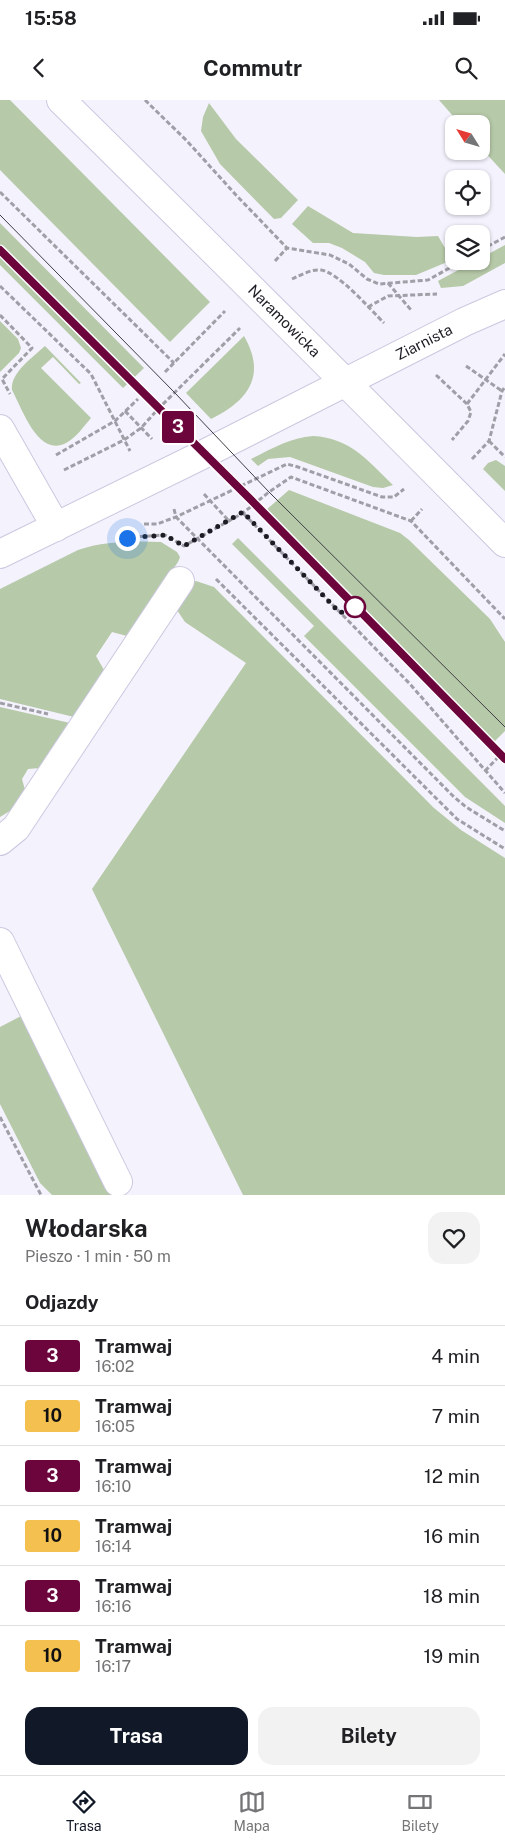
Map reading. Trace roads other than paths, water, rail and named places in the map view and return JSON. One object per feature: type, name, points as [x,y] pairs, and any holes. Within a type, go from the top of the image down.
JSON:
[{"type":"street","name":"Naramowicka","points":[[61,100],[267,303],[505,543]]},
{"type":"street","name":"Ziarnista","points":[[0,554],[464,322],[505,304]]},
{"type":"street","points":[[0,429],[56,527]]},
{"type":"street","points":[[0,841],[16,828],[180,581]]},
{"type":"street","points":[[0,942],[122,1190]]},
{"type":"tram line","points":[[0,215],[175,393],[269,492],[505,727]]},
{"type":"tram line","points":[[0,250],[254,503],[505,759]]},
{"type":"tram line","name":"3","points":[[0,250],[254,503],[505,759]]}]
